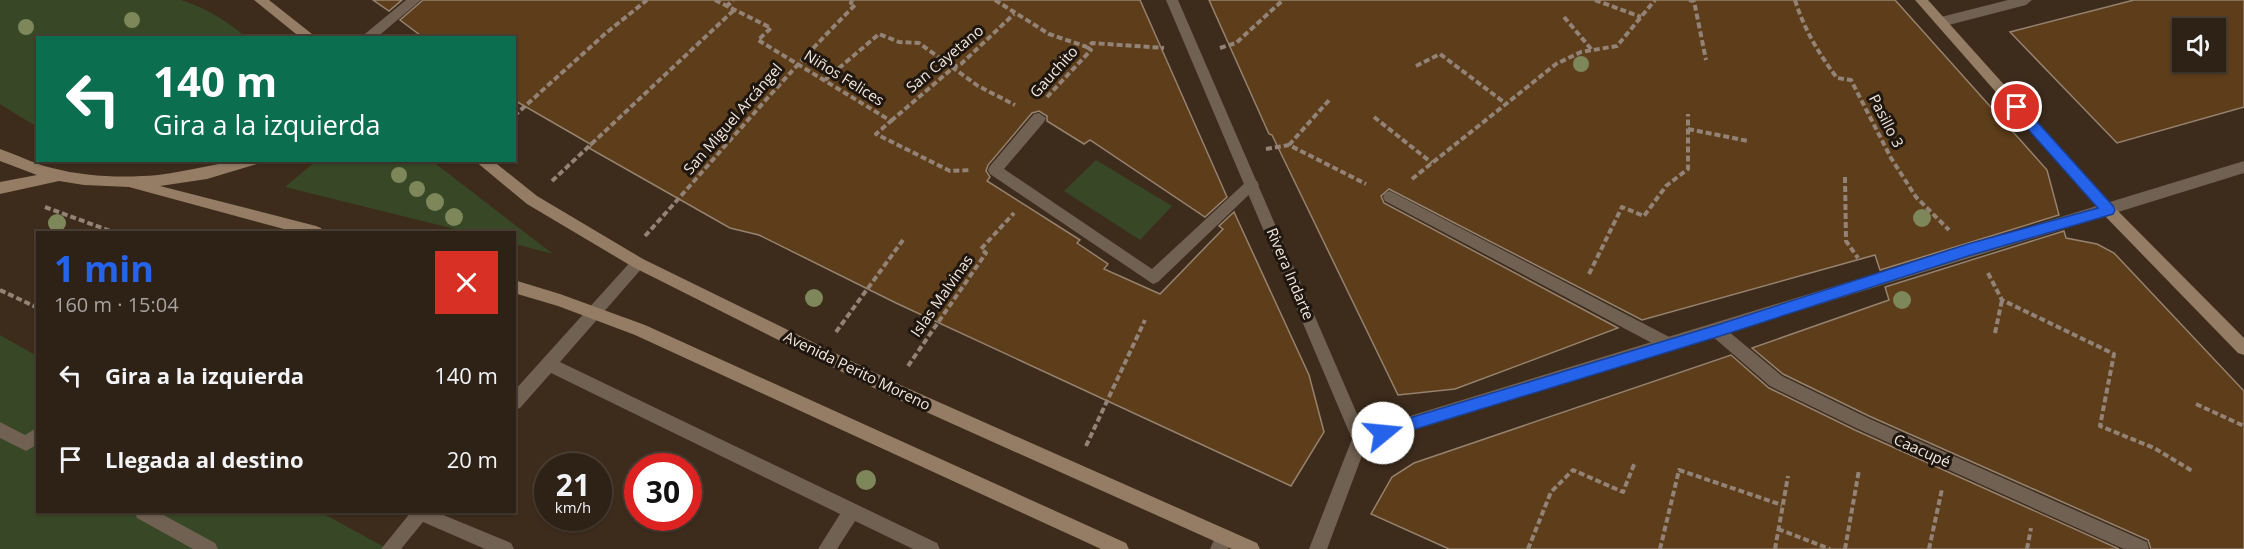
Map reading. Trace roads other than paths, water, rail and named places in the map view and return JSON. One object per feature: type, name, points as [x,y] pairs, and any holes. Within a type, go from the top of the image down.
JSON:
[{"type":"main road","points":[[260,0],[308,36]]},
{"type":"main road","points":[[1922,0],[2108,210],[2244,348]]},
{"type":"main road","points":[[292,25],[298,36]]},
{"type":"main road","points":[[0,155],[61,176],[121,181],[188,177],[226,170],[247,162]]},
{"type":"main road","name":"Avenida Perito Moreno","points":[[484,162],[532,200],[632,260],[892,389],[1074,471],[1222,543],[1251,549]]},
{"type":"main road","points":[[0,188],[61,176]]},
{"type":"main road","points":[[121,181],[312,231]]},
{"type":"main road","points":[[516,287],[640,330],[1120,549]]},
{"type":"street","points":[[369,36],[415,0]]},
{"type":"street","name":"Rivera Indarte","points":[[1172,0],[1360,440]]},
{"type":"street","points":[[1941,22],[2026,0]]},
{"type":"street","points":[[1036,117],[995,170],[1153,278],[1252,185]]},
{"type":"street","points":[[1318,549],[1360,440],[1717,331],[1968,250],[2108,210],[2244,167]]},
{"type":"street","points":[[1390,197],[1670,345]]},
{"type":"street","points":[[516,401],[593,312],[632,260]]},
{"type":"street","name":"Caacupé","points":[[1717,331],[1776,381],[1948,462],[2141,548]]},
{"type":"street","points":[[548,364],[931,549]]},
{"type":"street","points":[[0,429],[34,443]]},
{"type":"street","points":[[827,549],[852,511]]},
{"type":"street","points":[[145,513],[209,549]]},
{"type":"street","points":[[390,549],[419,513]]},
{"type":"street","points":[[422,513],[505,549]]}]
